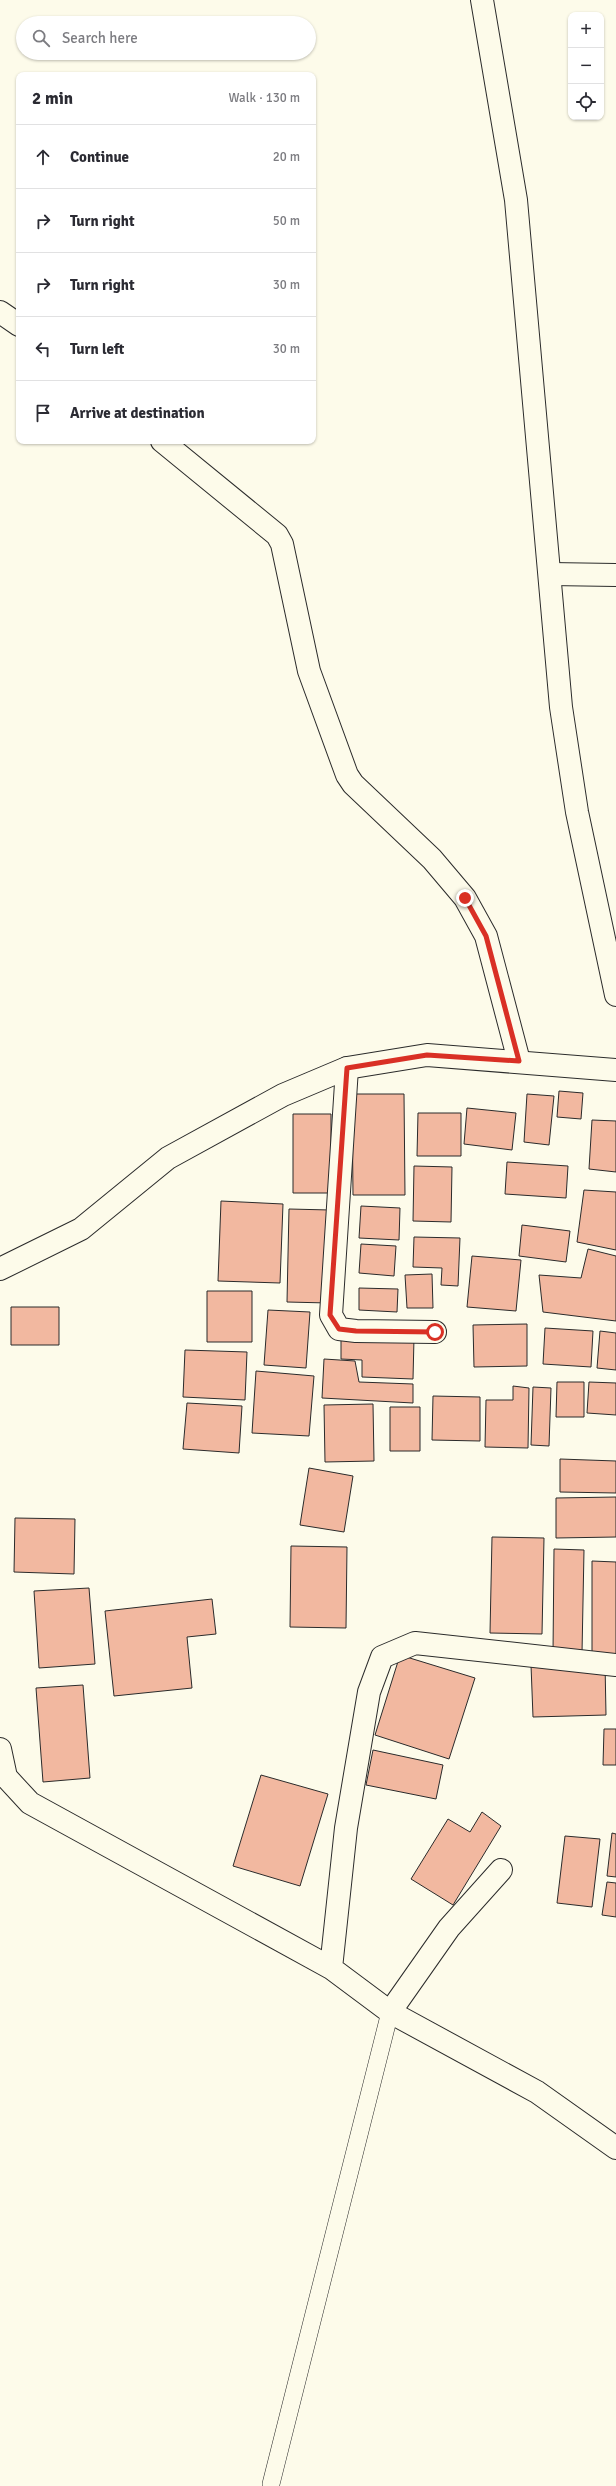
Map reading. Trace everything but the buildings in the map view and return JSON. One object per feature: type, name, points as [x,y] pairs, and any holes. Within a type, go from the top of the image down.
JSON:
[{"type":"street","points":[[482,0],[516,200],[561,708],[577,812],[616,995]]},
{"type":"street","points":[[0,312],[16,323]]},
{"type":"street","points":[[166,444],[277,535],[282,544],[309,671],[347,775],[353,784],[432,859],[465,898],[486,936],[519,1061]]},
{"type":"street","points":[[550,574],[616,575]]},
{"type":"street","points":[[0,1269],[81,1228],[168,1158],[283,1095],[347,1068],[427,1055],[519,1061],[616,1070]]},
{"type":"street","points":[[347,1068],[330,1315],[339,1329],[356,1331],[435,1332]]},
{"type":"street","points":[[330,1968],[346,1828],[369,1692],[382,1657],[415,1642],[616,1664]]},
{"type":"street","points":[[0,1749],[6,1777],[30,1803],[330,1968],[390,2012],[537,2092],[616,2148]]},
{"type":"street","points":[[390,2012],[449,1928],[501,1870]]},
{"type":"lane","points":[[271,2484],[390,2012]]},
{"type":"route","points":[[435,1332],[356,1331],[339,1329],[330,1315],[347,1068],[427,1055],[519,1061],[486,936],[465,898]]}]
